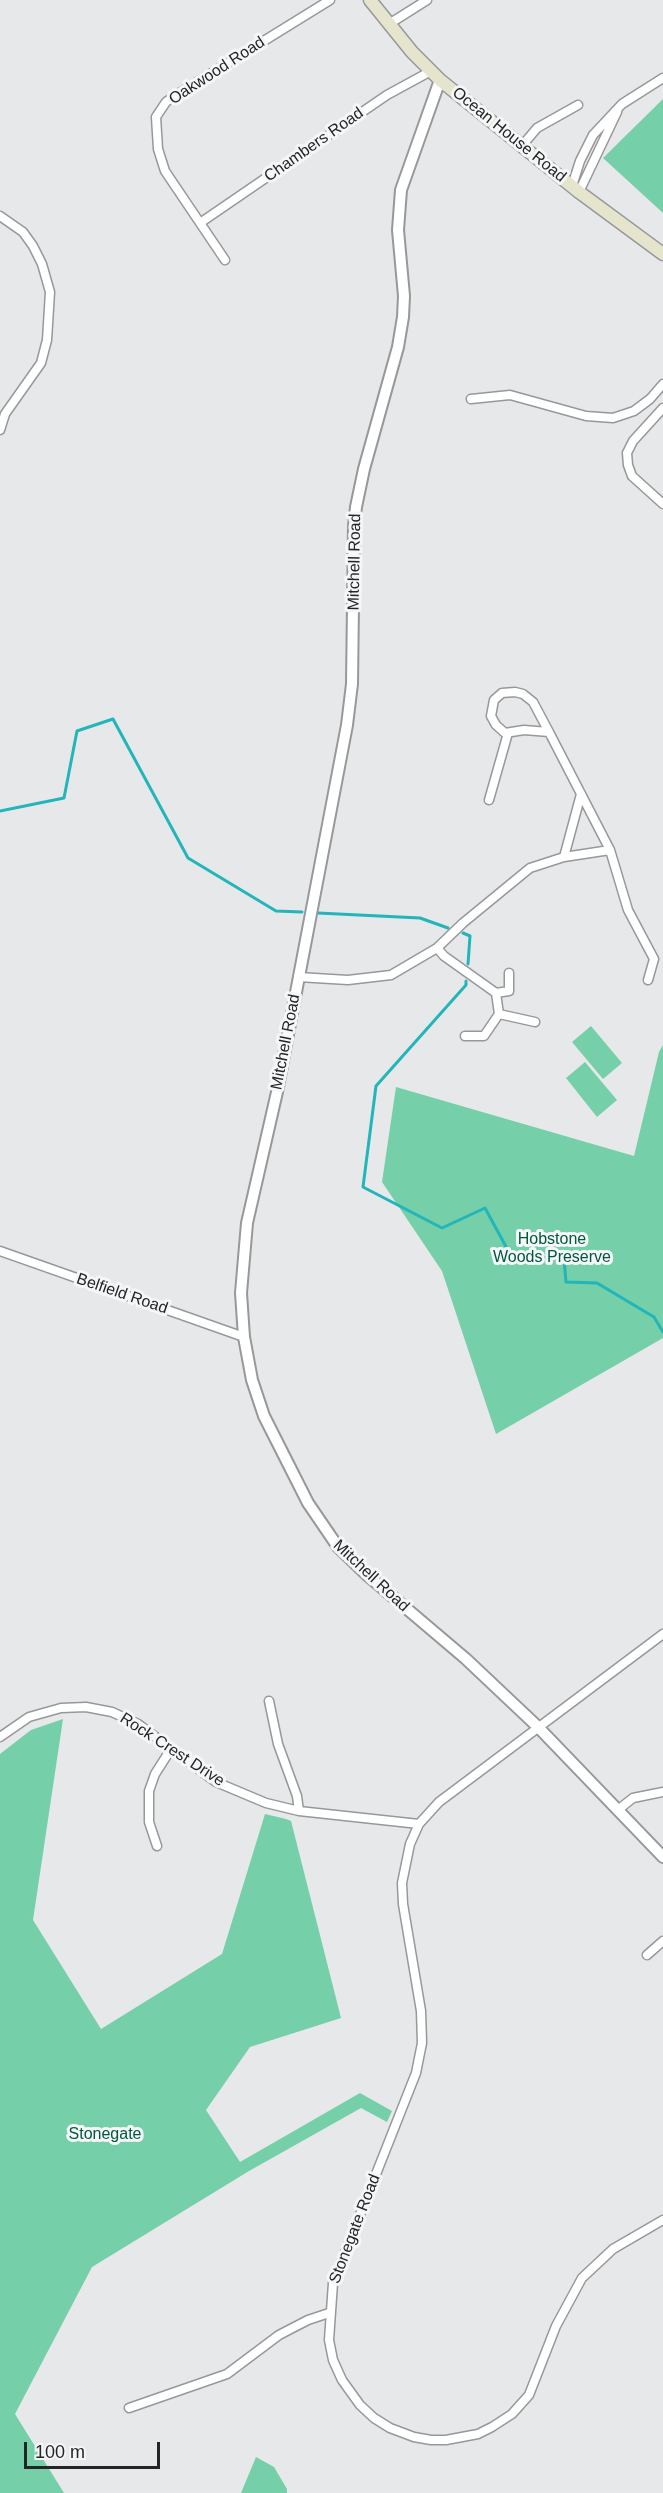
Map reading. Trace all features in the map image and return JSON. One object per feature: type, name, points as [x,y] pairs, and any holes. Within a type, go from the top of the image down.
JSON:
[{"type":"main road","name":"Ocean House Road","points":[[370,0],[436,75],[521,147],[663,254]]},
{"type":"street","name":"Oakwood Road","points":[[225,260],[165,171],[158,149],[156,117],[166,102],[173,97],[330,0]]},
{"type":"street","points":[[389,24],[427,0]]},
{"type":"street","name":"Chambers Road","points":[[200,224],[387,95],[436,75]]},
{"type":"street","name":"Mitchell Road","points":[[436,75],[401,190],[398,230],[404,296],[403,317],[398,347],[364,469],[356,507],[352,684],[347,724],[277,1092],[247,1223],[241,1293],[244,1337],[250,1373],[264,1416],[308,1503],[338,1547],[367,1575],[466,1659],[538,1727],[663,1857]]},
{"type":"street","points":[[575,189],[621,104],[663,78]]},
{"type":"street","points":[[521,147],[537,128],[578,105]]},
{"type":"street","points":[[0,216],[23,232],[33,246],[42,264],[50,292],[46,340],[41,363],[5,414],[0,430]]},
{"type":"street","points":[[471,399],[510,395],[586,416],[613,418],[634,411],[650,399],[663,384]]},
{"type":"street","points":[[663,408],[633,441],[627,453],[632,476],[663,504]]},
{"type":"street","points":[[549,732],[524,730],[504,733],[496,725],[491,711],[494,700],[502,693],[509,692],[523,694],[530,698],[549,732],[610,850],[628,910],[654,959],[648,980]]},
{"type":"street","points":[[489,800],[508,733]]},
{"type":"street","points":[[564,857],[581,794]]},
{"type":"street","points":[[298,977],[348,980],[391,975],[437,948],[463,923],[530,868],[564,857],[610,850]]},
{"type":"street","points":[[437,948],[444,957],[496,993],[509,991],[509,973]]},
{"type":"street","points":[[465,1036],[484,1036],[499,1014],[496,993]]},
{"type":"street","points":[[499,1014],[535,1022]]},
{"type":"street","name":"Belfield Road","points":[[0,1251],[244,1337]]},
{"type":"street","name":"Stonegate Road","points":[[663,1634],[439,1802],[419,1824],[407,1854],[402,1883],[403,1904],[421,2011],[422,2043],[416,2073],[333,2283],[328,2340],[333,2361],[342,2380],[360,2405],[374,2418],[406,2434],[430,2440],[462,2438],[478,2434],[506,2419],[528,2395],[556,2326],[582,2278],[613,2249],[663,2220]]},
{"type":"street","points":[[269,1701],[278,1744],[297,1796],[299,1811]]},
{"type":"street","name":"Rock Crest Drive","points":[[0,1737],[15,1726],[44,1712],[61,1708],[86,1707],[112,1712],[129,1719],[216,1782],[266,1803],[299,1811],[419,1824]]},
{"type":"street","points":[[157,1846],[149,1821],[149,1791],[155,1774],[171,1749]]},
{"type":"street","points":[[619,1809],[633,1798],[663,1792]]},
{"type":"street","points":[[647,1955],[663,1941]]},
{"type":"street","points":[[129,2408],[227,2374],[279,2335],[308,2320],[329,2313]]},
{"type":"green space","points":[[663,99],[663,213],[603,158]]},
{"type":"green space","points":[[591,1026],[622,1063],[603,1079],[572,1042]]},
{"type":"green space","name":"Hobstone Woods Preserve","points":[[663,1045],[663,1338],[496,1434],[442,1271],[382,1182],[396,1087],[634,1156],[659,1052]]},
{"type":"green space","points":[[585,1062],[617,1100],[597,1117],[566,1078]]},
{"type":"green space","name":"Stonegate","points":[[63,1719],[33,1920],[101,2029],[222,1954],[265,1814],[286,1819],[291,1821],[341,2018],[250,2047],[206,2110],[240,2162],[360,2093],[392,2111],[387,2122],[361,2108],[249,2171],[92,2267],[15,2414],[64,2493],[0,2493],[0,1754],[31,1730]]},
{"type":"green space","points":[[256,2457],[274,2467],[287,2493],[241,2493]]},
{"type":"waterway","points":[[0,811],[64,798],[77,731],[113,719],[188,858],[276,911],[302,912]]},
{"type":"waterway","points":[[318,913],[420,918],[448,928]]},
{"type":"waterway","points":[[463,933],[470,936],[468,964]]},
{"type":"waterway","points":[[466,981],[466,985],[376,1086],[363,1187],[442,1228],[485,1208],[510,1254],[564,1259],[566,1282],[597,1283],[654,1317],[663,1332]]}]
